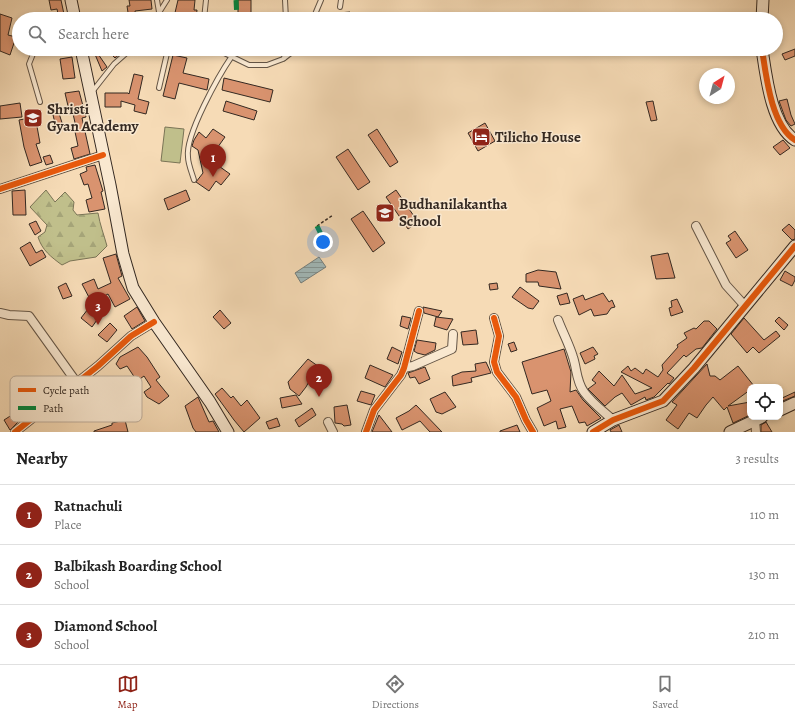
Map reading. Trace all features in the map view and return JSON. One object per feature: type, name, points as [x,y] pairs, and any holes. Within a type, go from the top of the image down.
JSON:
[{"type":"street","points":[[71,0],[74,12]]},
{"type":"street","points":[[762,12],[763,0]]},
{"type":"street","points":[[82,56],[104,155],[123,254],[133,288],[154,322],[210,402],[228,432]]},
{"type":"street","points":[[763,56],[767,87],[780,125],[795,140]]},
{"type":"street","points":[[0,189],[104,155]]},
{"type":"street","points":[[696,226],[726,285],[745,306]]},
{"type":"street","points":[[594,432],[613,420],[663,401],[694,368],[795,246]]},
{"type":"street","points":[[366,432],[374,410],[401,375],[419,311]]},
{"type":"street","points":[[0,313],[29,316],[72,376]]},
{"type":"street","points":[[494,318],[499,336],[494,362],[497,372],[516,397],[533,432]]},
{"type":"street","points":[[558,320],[563,336],[574,359],[578,383],[592,401],[613,420]]},
{"type":"street","points":[[86,376],[131,336],[154,322]]},
{"type":"street","points":[[404,368],[413,366],[452,349],[453,334]]},
{"type":"street","points":[[783,409],[795,403]]},
{"type":"street","points":[[730,432],[755,420]]},
{"type":"street","points":[[756,432],[759,420]]},
{"type":"street","points":[[15,432],[28,422]]},
{"type":"street","points":[[328,422],[333,432]]},
{"type":"lane","points":[[157,0],[159,12]]},
{"type":"lane","points":[[159,12],[168,0]]},
{"type":"lane","points":[[205,12],[206,0]]},
{"type":"lane","points":[[286,0],[286,12]]},
{"type":"lane","points":[[316,12],[321,0]]},
{"type":"lane","points":[[340,7],[341,0]]},
{"type":"lane","points":[[32,56],[29,64],[40,102]]},
{"type":"lane","points":[[90,94],[114,64],[123,56]]},
{"type":"lane","points":[[160,88],[167,56]]},
{"type":"lane","points":[[194,180],[187,156],[190,136],[215,84],[232,56],[249,65],[267,65],[287,56]]},
{"type":"path","points":[[317,226],[333,215]]},
{"type":"green space","points":[[165,127],[184,129],[180,163],[161,161]]},
{"type":"green space","points":[[46,190],[55,202],[65,192],[74,202],[73,210],[77,215],[98,213],[107,246],[96,257],[70,261],[62,265],[44,249],[38,237],[45,232],[47,225],[30,207]]},
{"type":"water","points":[[319,257],[326,267],[301,283],[295,273]]},
{"type":"building","points":[[49,0],[61,0],[64,12],[58,12],[57,9],[51,10]]},
{"type":"building","points":[[129,0],[151,0],[152,9],[128,12],[127,6],[130,6]]},
{"type":"building","points":[[178,0],[195,0],[194,10],[197,10],[197,12],[175,12]]},
{"type":"building","points":[[238,0],[251,0],[251,12],[238,12]]},
{"type":"building","points":[[0,14],[12,18],[8,35],[12,36],[12,49],[10,55],[0,51]]},
{"type":"building","points":[[795,49],[795,56],[785,60],[783,54]]},
{"type":"building","points":[[96,56],[99,56],[107,67],[102,71]]},
{"type":"building","points":[[173,56],[187,58],[183,73],[209,79],[207,90],[179,83],[175,99],[163,96]]},
{"type":"building","points":[[72,57],[75,78],[63,79],[60,59]]},
{"type":"building","points":[[134,74],[143,76],[138,99],[149,102],[146,114],[134,111],[135,105],[121,101],[121,107],[105,107],[105,93],[129,94]]},
{"type":"building","points":[[224,78],[273,90],[270,102],[222,90]]},
{"type":"building","points":[[79,91],[86,117],[82,118],[90,154],[74,159],[71,148],[78,146],[74,127],[76,127],[71,105],[68,106],[65,93]]},
{"type":"building","points":[[787,99],[795,124],[791,126],[786,120],[779,101]]},
{"type":"building","points":[[226,101],[257,111],[254,120],[223,111]]},
{"type":"building","points":[[653,101],[657,120],[651,121],[646,102]]},
{"type":"building","points":[[20,103],[22,117],[0,119],[0,106]]},
{"type":"building","points":[[58,110],[63,126],[56,127],[52,111]]},
{"type":"building","points":[[30,118],[36,121],[40,143],[36,144],[42,162],[30,166],[24,147],[19,120]]},
{"type":"building","name":"Tilicho House","points":[[485,123],[495,141],[478,151],[468,133]]},
{"type":"building","points":[[213,129],[225,137],[215,151],[216,164],[230,174],[221,185],[216,181],[209,191],[196,182],[203,173],[198,150],[192,146],[199,132],[206,138]]},
{"type":"building","points":[[377,129],[398,162],[390,167],[368,135]]},
{"type":"building","points":[[783,140],[790,148],[780,155],[773,147]]},
{"type":"building","points":[[348,149],[370,182],[358,190],[336,157]]},
{"type":"building","points":[[50,155],[53,163],[46,165],[43,157]]},
{"type":"building","points":[[95,165],[103,191],[101,192],[105,209],[89,212],[86,200],[92,198],[88,184],[84,185],[80,174],[87,171],[86,167]]},
{"type":"building","points":[[25,190],[26,215],[13,215],[12,191]]},
{"type":"building","points":[[186,190],[190,200],[168,210],[164,199]]},
{"type":"building","points":[[396,190],[418,222],[408,229],[386,197]]},
{"type":"building","points":[[363,211],[385,243],[373,252],[351,219]]},
{"type":"building","points":[[36,221],[41,231],[35,235],[29,224]]},
{"type":"building","points":[[789,224],[795,230],[795,239],[792,240],[782,230]]},
{"type":"building","points":[[735,231],[748,250],[736,258],[726,243],[731,240],[728,236]]},
{"type":"building","points":[[30,242],[36,253],[42,250],[46,257],[30,266],[20,248]]},
{"type":"building","points":[[668,253],[675,278],[656,279],[651,256]]},
{"type":"building","points":[[116,254],[122,276],[118,278],[130,299],[115,307],[108,294],[92,303],[82,284],[94,279],[98,289],[111,283],[103,258]]},
{"type":"building","points":[[538,270],[556,272],[561,289],[539,286],[538,282],[526,282],[526,274]]},
{"type":"building","points":[[785,271],[795,277],[792,286],[780,280]]},
{"type":"building","points":[[66,283],[72,296],[63,299],[58,287]]},
{"type":"building","points":[[497,283],[498,289],[490,290],[489,284]]},
{"type":"building","points":[[520,287],[539,301],[533,309],[528,308],[512,297]]},
{"type":"building","points":[[567,293],[570,303],[560,305],[557,296]]},
{"type":"building","points":[[603,293],[609,302],[612,300],[615,307],[611,308],[607,314],[594,316],[591,309],[579,315],[573,299],[583,295],[585,300]]},
{"type":"building","points":[[677,299],[683,312],[671,316],[669,308],[672,307],[671,301]]},
{"type":"building","points":[[137,307],[145,321],[132,329],[124,316]]},
{"type":"building","points":[[423,307],[442,311],[438,317],[424,313]]},
{"type":"building","points":[[88,309],[99,317],[92,327],[81,318]]},
{"type":"building","points":[[220,310],[231,323],[224,329],[213,317]]},
{"type":"building","points":[[402,316],[411,318],[408,329],[400,326]]},
{"type":"building","points":[[436,317],[453,319],[447,330],[434,326]]},
{"type":"building","points":[[779,317],[788,325],[784,330],[775,321]]},
{"type":"building","points":[[744,318],[764,340],[776,331],[780,336],[759,353],[753,347],[747,353],[731,334]]},
{"type":"building","points":[[704,321],[709,321],[717,329],[702,348],[696,349],[686,357],[684,355],[667,373],[674,378],[654,397],[646,400],[645,397],[631,405],[622,393],[605,406],[588,389],[596,383],[592,380],[599,371],[614,386],[622,375],[635,394],[652,388],[621,372],[628,366],[631,371],[635,368],[643,374],[646,369],[658,377],[663,370],[662,365],[678,347],[677,345],[687,338],[684,333],[694,328],[696,329]]},
{"type":"building","points":[[110,323],[117,330],[107,342],[98,335]]},
{"type":"building","points":[[476,330],[478,344],[463,345],[461,332]]},
{"type":"building","points":[[417,340],[436,343],[435,350],[425,355],[417,353],[414,351]]},
{"type":"building","points":[[514,342],[517,350],[511,352],[508,344]]},
{"type":"building","points":[[138,347],[147,357],[160,377],[156,380],[169,396],[159,404],[147,397],[144,392],[151,387],[144,376],[142,377],[142,376],[134,376],[127,366],[120,369],[116,364],[120,357]]},
{"type":"building","points":[[392,347],[402,352],[398,364],[387,359]]},
{"type":"building","points":[[593,347],[598,354],[594,356],[595,359],[585,364],[580,353]]},
{"type":"building","points":[[564,349],[571,372],[570,392],[576,390],[583,400],[601,418],[587,426],[585,422],[579,423],[572,406],[560,409],[566,427],[558,429],[556,421],[544,426],[537,408],[551,401],[547,390],[532,394],[522,362]]},
{"type":"building","points":[[308,359],[322,369],[314,380],[311,378],[299,396],[290,389],[288,382]]},
{"type":"building","points":[[486,362],[491,373],[471,378],[472,382],[453,386],[452,376],[462,372],[476,371],[475,364]]},
{"type":"building","points":[[707,364],[710,376],[715,376],[720,380],[738,366],[752,384],[747,384],[747,392],[728,406],[747,403],[747,416],[733,423],[727,407],[724,410],[713,397],[697,418],[689,413],[678,429],[666,420],[677,405],[672,402]]},
{"type":"building","points":[[370,365],[393,375],[385,387],[365,378]]},
{"type":"building","points":[[425,367],[430,379],[419,384],[415,377],[410,378],[408,373]]},
{"type":"building","points":[[222,388],[231,398],[233,396],[241,406],[247,400],[260,418],[244,432],[215,394]]},
{"type":"building","points":[[361,391],[375,395],[371,405],[357,401]]},
{"type":"building","points":[[445,392],[456,407],[442,414],[436,412],[430,399]]},
{"type":"building","points":[[795,392],[795,396],[783,401],[783,398]]},
{"type":"building","points":[[296,395],[302,404],[282,408],[280,398]]},
{"type":"building","points":[[198,397],[209,422],[213,421],[219,432],[196,432],[193,428],[185,406]]},
{"type":"building","points":[[347,405],[351,425],[344,426],[342,424],[335,423],[334,407]]},
{"type":"building","points":[[416,405],[442,432],[430,432],[420,421],[402,430],[396,418],[409,411]]},
{"type":"building","points":[[312,408],[316,415],[299,427],[295,420]]},
{"type":"building","points":[[379,415],[392,432],[372,432]]},
{"type":"building","points":[[10,416],[10,422],[18,422],[10,430],[4,420]]},
{"type":"building","points":[[277,418],[280,426],[269,429],[266,422]]},
{"type":"building","points":[[126,422],[128,432],[94,432],[112,425],[112,423]]},
{"type":"building","points":[[766,422],[772,432],[761,432],[761,425]]},
{"type":"building","points":[[517,425],[520,432],[500,432],[500,431]]},
{"type":"building","points":[[619,425],[622,432],[611,432],[610,430]]},
{"type":"marked path","points":[[236,0],[237,12]]},
{"type":"marked path","points":[[317,226],[330,253]]},
{"type":"cycle path","points":[[763,56],[771,99],[775,111],[780,123],[787,133],[795,140]]},
{"type":"cycle path","points":[[0,189],[103,155]]},
{"type":"cycle path","points":[[593,432],[613,420],[663,401],[694,368],[795,246]]},
{"type":"cycle path","points":[[366,432],[374,410],[401,375],[419,311]]},
{"type":"cycle path","points":[[494,318],[499,336],[494,362],[497,372],[516,397],[533,432]]},
{"type":"cycle path","points":[[85,376],[131,336],[154,322]]},
{"type":"cycle path","points":[[15,432],[28,422]]},
{"type":"place","name":"Shristi Gyan Academy","points":[[33,118]]},
{"type":"place","name":"Tilicho House","points":[[481,137]]},
{"type":"place","name":"Ratnachuli","points":[[213,177]]},
{"type":"place","name":"Budhanilakantha School","points":[[385,213]]},
{"type":"place","name":"Diamond School","points":[[98,325]]},
{"type":"place","name":"Balbikash Boarding School","points":[[319,397]]}]
